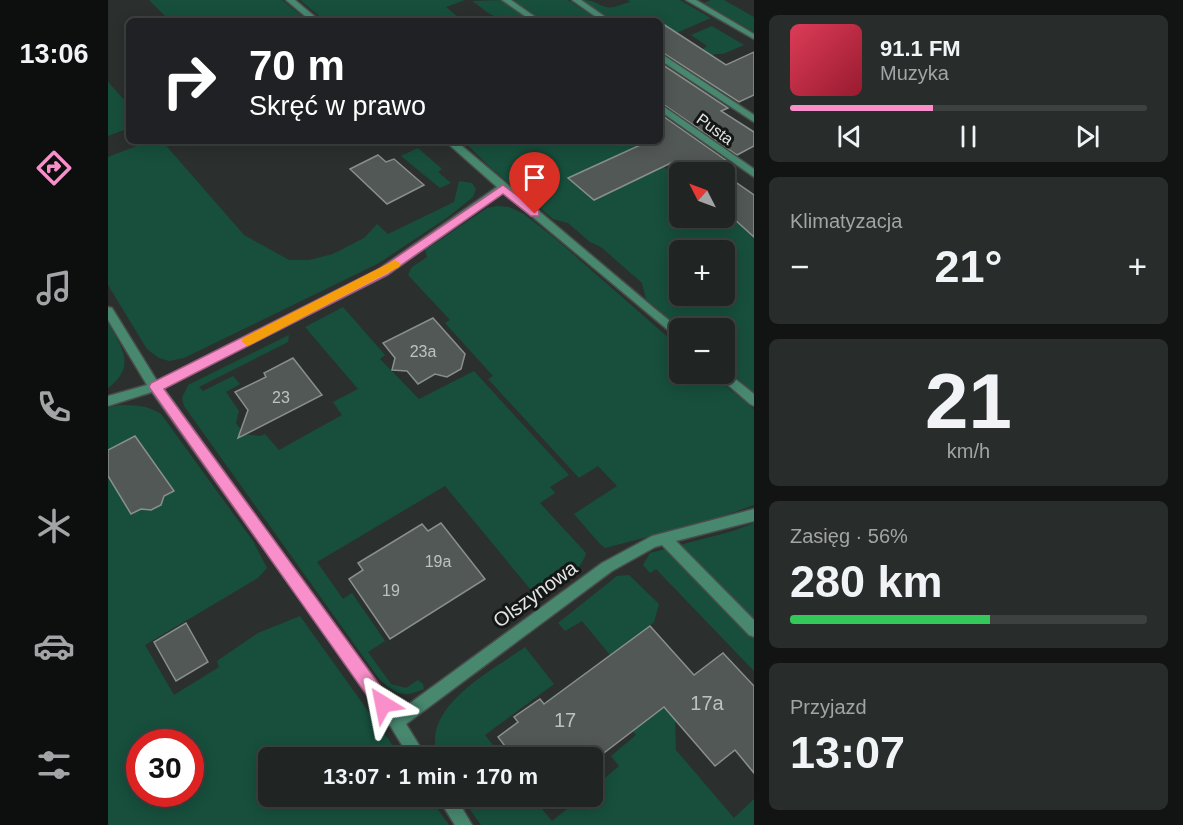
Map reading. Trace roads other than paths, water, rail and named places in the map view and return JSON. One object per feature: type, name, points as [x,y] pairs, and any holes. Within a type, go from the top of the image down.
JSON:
[{"type":"street","points":[[290,0],[312,18]]},
{"type":"street","points":[[506,0],[533,18]]},
{"type":"street","points":[[576,0],[603,18]]},
{"type":"street","points":[[690,0],[754,37]]},
{"type":"street","points":[[663,58],[754,119]]},
{"type":"street","name":"Pusta","points":[[663,109],[754,174]]},
{"type":"street","points":[[453,144],[669,327]]},
{"type":"street","points":[[108,401],[155,387],[383,272],[503,188]]},
{"type":"street","points":[[108,311],[155,387],[412,747]]},
{"type":"street","points":[[735,384],[754,400]]},
{"type":"street","name":"Olszynowa","points":[[396,722],[607,567],[652,542],[754,515]]},
{"type":"street","points":[[665,539],[754,630]]},
{"type":"street","points":[[452,807],[464,825]]}]
